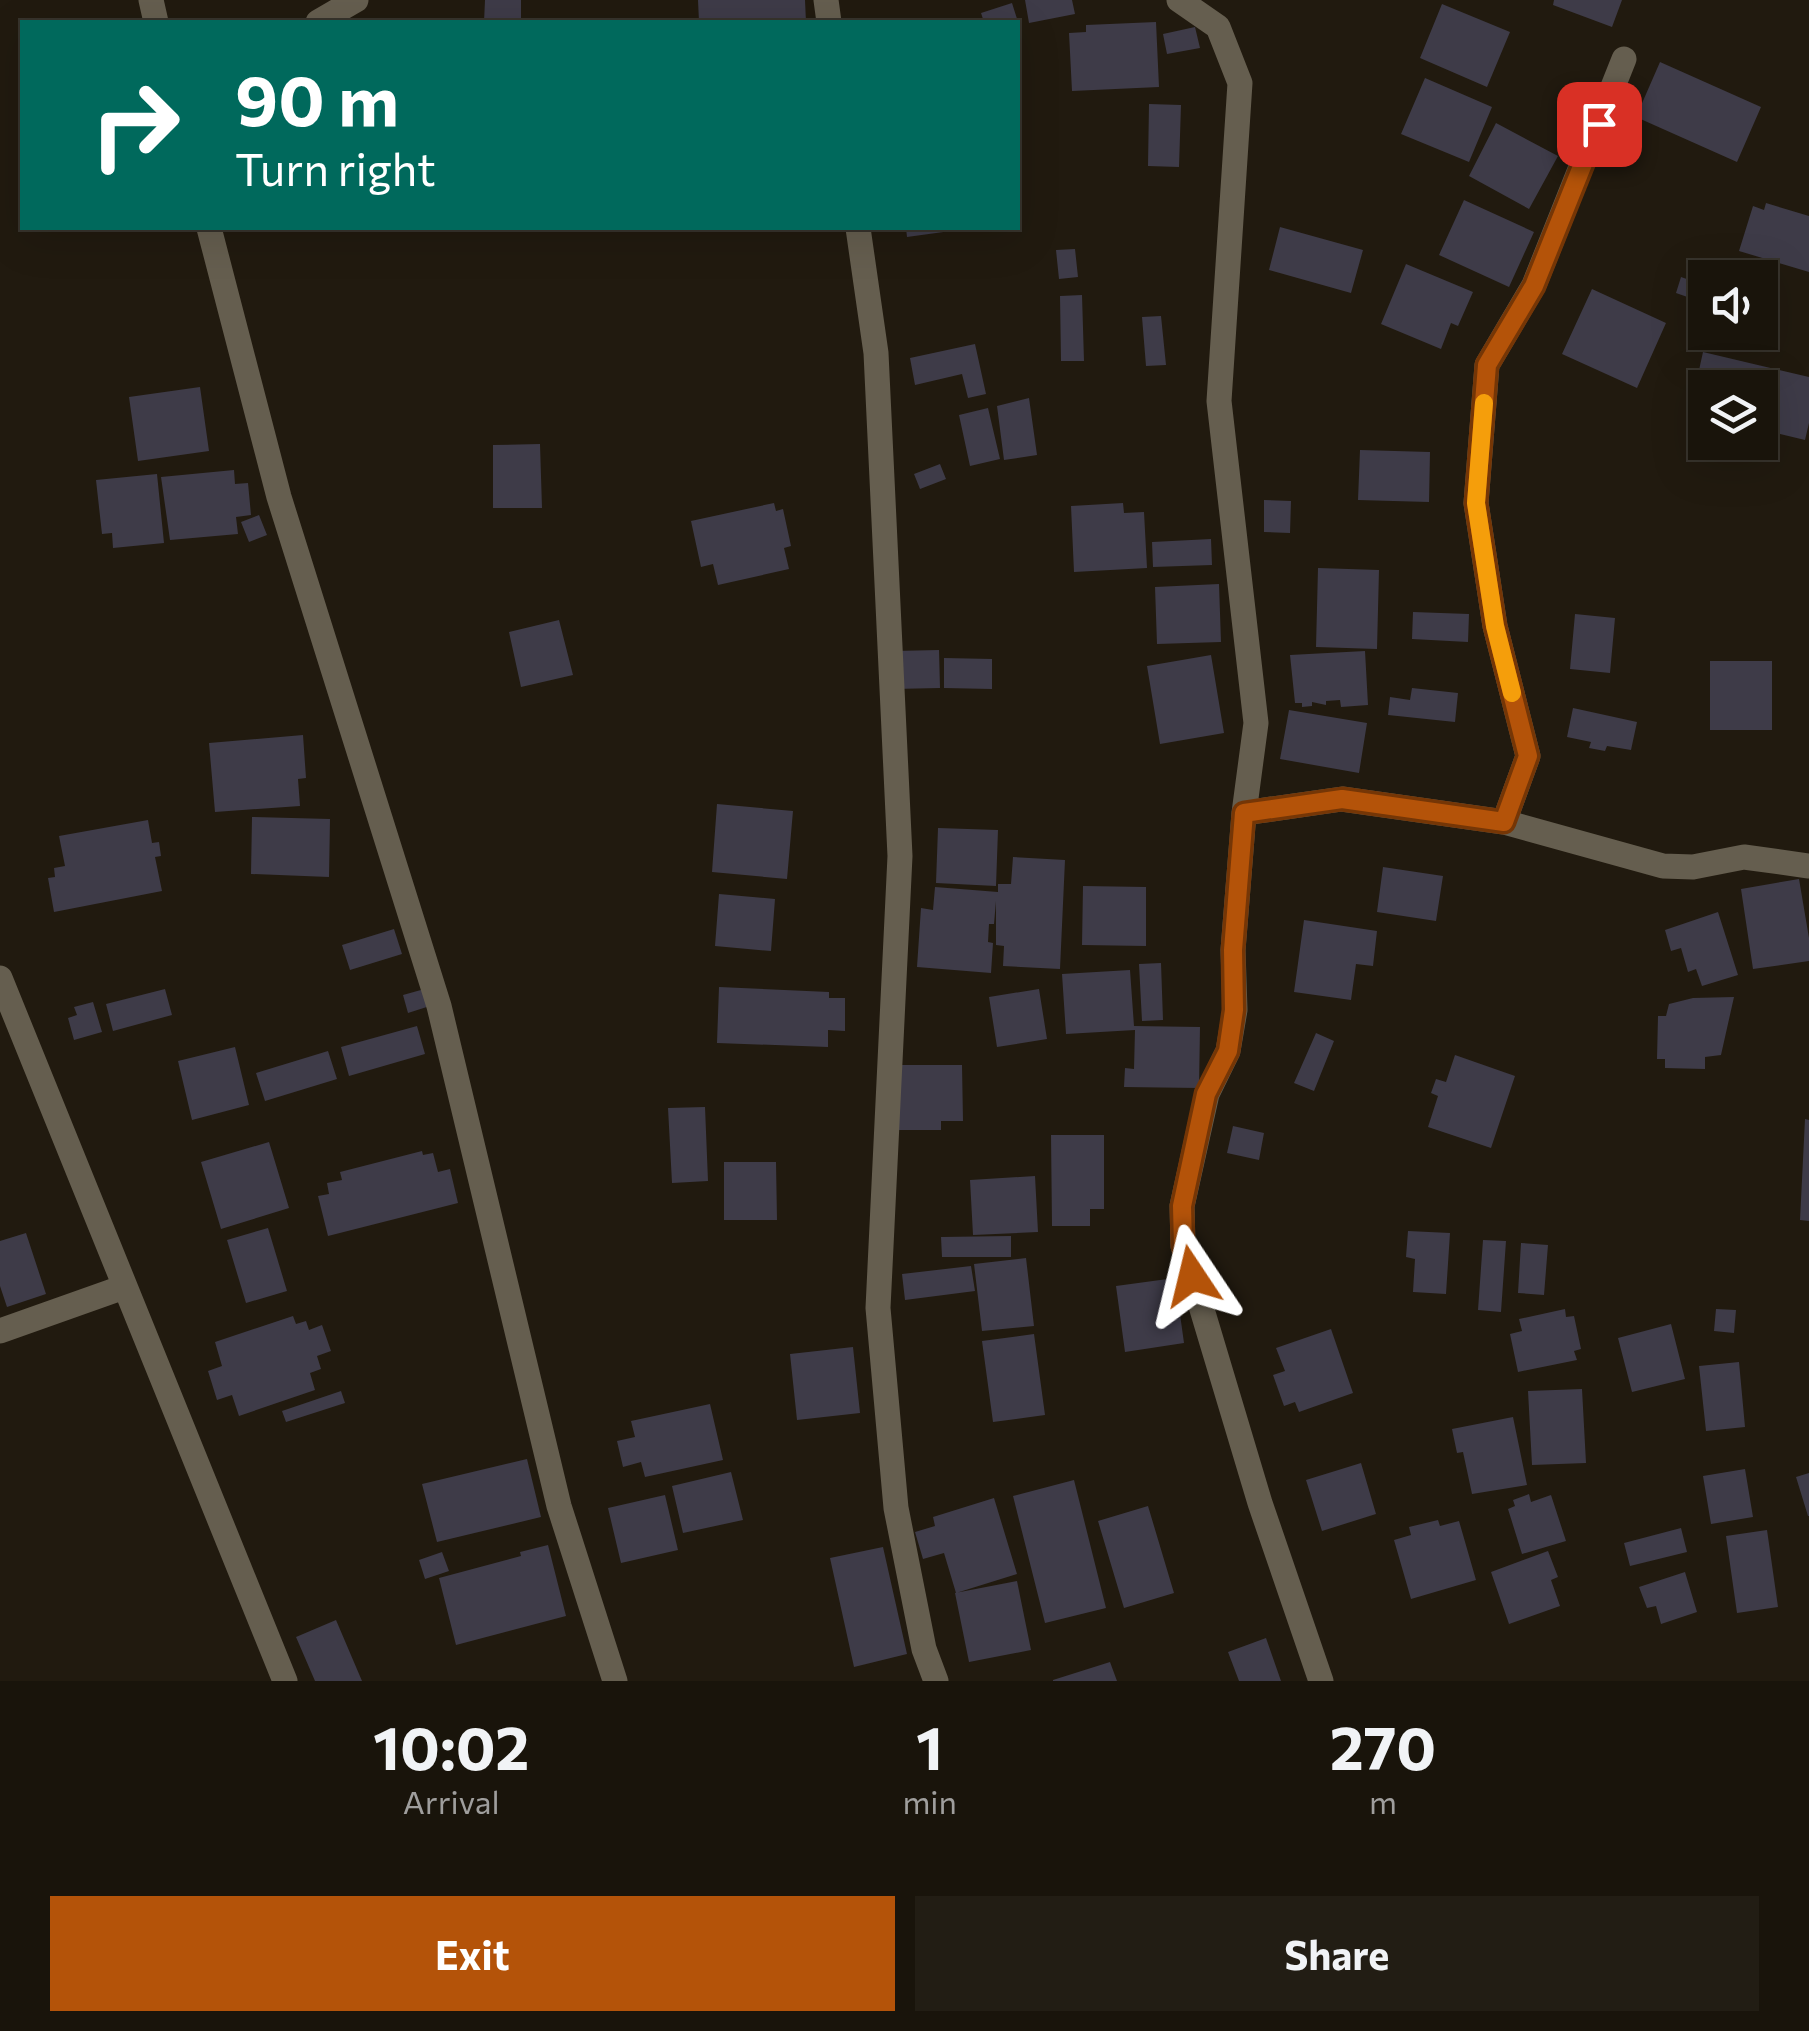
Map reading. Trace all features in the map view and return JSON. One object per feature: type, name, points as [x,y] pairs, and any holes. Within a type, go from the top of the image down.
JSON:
[{"type":"street","points":[[321,20],[356,0]]},
{"type":"street","points":[[1178,0],[1218,27],[1240,83],[1219,401],[1256,723],[1233,950],[1234,1010],[1228,1051],[1206,1094],[1190,1168],[1182,1206],[1183,1246],[1260,1503],[1321,1681]]},
{"type":"street","points":[[1504,822],[1528,756],[1495,626],[1476,503],[1487,365],[1534,286],[1624,59]]},
{"type":"street","points":[[210,230],[279,498],[440,1006],[559,1506],[615,1681]]},
{"type":"street","points":[[858,230],[876,353],[900,856],[878,1308],[896,1508],[924,1650],[936,1681]]},
{"type":"street","points":[[1244,813],[1342,799],[1504,822],[1664,866],[1693,867],[1744,857],[1809,866]]},
{"type":"street","points":[[0,978],[285,1681]]},
{"type":"street","points":[[0,1332],[124,1287]]},
{"type":"building","points":[[485,0],[521,0],[521,20],[484,20]]},
{"type":"building","points":[[698,0],[805,0],[806,20],[699,20]]},
{"type":"building","points":[[1025,0],[1072,0],[1075,14],[1029,23]]},
{"type":"building","points":[[1554,0],[1622,0],[1612,27],[1553,5]]},
{"type":"building","points":[[1012,3],[1017,20],[983,20],[981,13]]},
{"type":"building","points":[[1442,4],[1510,32],[1487,87],[1420,58]]},
{"type":"building","points":[[1156,22],[1159,87],[1072,91],[1069,33],[1086,32],[1086,25]]},
{"type":"building","points":[[1195,27],[1200,48],[1167,54],[1163,34]]},
{"type":"building","points":[[1660,62],[1761,107],[1737,162],[1636,117]]},
{"type":"building","points":[[1425,78],[1492,107],[1469,162],[1401,134]]},
{"type":"building","points":[[1149,104],[1181,105],[1179,167],[1148,166]]},
{"type":"building","points":[[1496,123],[1558,156],[1529,209],[1469,176]]},
{"type":"building","points":[[1464,200],[1534,232],[1509,287],[1439,255]]},
{"type":"building","points":[[1766,203],[1809,216],[1809,272],[1739,251],[1753,206],[1764,210]]},
{"type":"building","points":[[1280,227],[1363,250],[1351,293],[1269,270]]},
{"type":"building","points":[[906,230],[958,230],[907,237]]},
{"type":"building","points":[[1075,249],[1078,277],[1059,279],[1056,250]]},
{"type":"building","points":[[1406,264],[1473,292],[1458,326],[1451,323],[1441,349],[1381,324]]},
{"type":"building","points":[[1681,277],[1688,279],[1688,297],[1676,293]]},
{"type":"building","points":[[1592,289],[1666,323],[1637,388],[1562,354]]},
{"type":"building","points":[[1082,295],[1084,361],[1061,361],[1060,296]]},
{"type":"building","points":[[1161,316],[1166,365],[1146,366],[1142,317]]},
{"type":"building","points":[[975,344],[986,394],[968,398],[962,374],[915,385],[910,358]]},
{"type":"building","points":[[1703,352],[1809,377],[1805,440],[1778,433],[1778,370],[1699,370]]},
{"type":"building","points":[[200,387],[209,451],[138,461],[129,397]]},
{"type":"building","points":[[1029,398],[1037,455],[1004,460],[997,406]]},
{"type":"building","points":[[988,408],[1000,459],[970,466],[959,415]]},
{"type":"building","points":[[540,444],[542,508],[493,508],[493,445]]},
{"type":"building","points":[[1360,450],[1430,452],[1429,502],[1358,500]]},
{"type":"building","points":[[940,464],[946,479],[920,489],[914,474]]},
{"type":"building","points":[[234,470],[235,484],[248,483],[251,515],[236,517],[238,534],[170,540],[161,477]]},
{"type":"building","points":[[157,474],[164,543],[113,548],[112,533],[102,534],[96,480]]},
{"type":"building","points":[[1264,500],[1291,501],[1290,533],[1264,532]]},
{"type":"building","points":[[774,503],[776,511],[783,509],[791,546],[784,548],[789,569],[718,585],[713,564],[701,567],[691,521]]},
{"type":"building","points":[[1123,503],[1124,513],[1144,512],[1147,568],[1074,572],[1071,506]]},
{"type":"building","points":[[259,515],[267,535],[249,542],[241,522]]},
{"type":"building","points":[[1211,539],[1212,565],[1153,567],[1152,542]]},
{"type":"building","points":[[1318,568],[1379,570],[1377,649],[1316,647]]},
{"type":"building","points":[[1219,584],[1221,642],[1157,644],[1155,587]]},
{"type":"building","points":[[1413,612],[1469,614],[1468,642],[1412,639]]},
{"type":"building","points":[[1575,614],[1615,618],[1610,673],[1570,669]]},
{"type":"building","points":[[559,620],[573,675],[521,687],[509,632]]},
{"type":"building","points":[[939,650],[940,688],[894,689],[894,651]]},
{"type":"building","points":[[1365,651],[1368,705],[1341,707],[1340,700],[1326,701],[1326,705],[1312,702],[1312,706],[1302,707],[1302,703],[1295,703],[1290,655]]},
{"type":"building","points":[[1211,655],[1224,733],[1160,744],[1147,666]]},
{"type":"building","points":[[944,658],[992,659],[992,689],[944,688]]},
{"type":"building","points":[[1710,661],[1772,661],[1772,730],[1710,730]]},
{"type":"building","points":[[1412,688],[1458,693],[1455,722],[1388,715],[1390,697],[1410,700]]},
{"type":"building","points":[[1573,708],[1637,722],[1631,750],[1589,748],[1591,742],[1567,737]]},
{"type":"building","points":[[1289,710],[1367,723],[1359,773],[1280,759]]},
{"type":"building","points":[[303,735],[306,778],[298,779],[300,806],[215,812],[209,743]]},
{"type":"building","points":[[717,804],[793,811],[787,879],[712,872]]},
{"type":"building","points":[[252,817],[330,819],[329,877],[251,874]]},
{"type":"building","points":[[148,820],[152,843],[159,842],[161,856],[155,857],[162,891],[54,912],[48,878],[55,877],[54,868],[65,866],[59,836]]},
{"type":"building","points":[[938,828],[998,830],[996,886],[936,883]]},
{"type":"building","points":[[1013,857],[1065,860],[1060,969],[1003,966],[1004,946],[996,945],[996,901],[994,924],[989,924],[988,942],[993,943],[991,973],[917,967],[921,908],[933,910],[935,887],[998,892],[998,884],[1011,884]]},
{"type":"building","points":[[1383,867],[1443,876],[1436,921],[1377,912]]},
{"type":"building","points":[[1799,879],[1809,961],[1753,969],[1741,889]]},
{"type":"building","points":[[1083,886],[1146,887],[1146,946],[1082,945]]},
{"type":"building","points":[[719,894],[775,899],[771,951],[715,946]]},
{"type":"building","points":[[1718,912],[1738,975],[1702,986],[1696,969],[1688,972],[1681,948],[1671,951],[1665,930]]},
{"type":"building","points":[[1304,920],[1377,931],[1373,966],[1356,964],[1351,1000],[1294,992]]},
{"type":"building","points":[[394,929],[402,954],[350,970],[342,945]]},
{"type":"building","points":[[1161,963],[1163,1020],[1142,1021],[1139,964]]},
{"type":"building","points":[[1130,970],[1134,1026],[1200,1027],[1199,1088],[1124,1087],[1125,1068],[1134,1069],[1135,1030],[1066,1034],[1062,974]]},
{"type":"building","points":[[719,987],[829,992],[829,998],[845,998],[845,1031],[828,1030],[828,1047],[717,1043]]},
{"type":"building","points":[[428,988],[433,1005],[408,1013],[403,995]]},
{"type":"building","points":[[165,989],[172,1015],[113,1031],[106,1004]]},
{"type":"building","points":[[1039,989],[1047,1039],[997,1047],[989,997]]},
{"type":"building","points":[[1734,997],[1721,1055],[1705,1057],[1705,1069],[1665,1068],[1665,1059],[1657,1059],[1658,1016],[1666,1016],[1669,1004],[1693,998]]},
{"type":"building","points":[[93,1002],[102,1032],[74,1040],[68,1018],[77,1015],[74,1007]]},
{"type":"building","points":[[417,1026],[425,1054],[349,1076],[341,1047]]},
{"type":"building","points":[[1316,1033],[1334,1041],[1314,1091],[1294,1083]]},
{"type":"building","points":[[235,1047],[249,1105],[192,1120],[178,1061]]},
{"type":"building","points":[[328,1051],[337,1079],[265,1101],[256,1073]]},
{"type":"building","points":[[1455,1055],[1515,1076],[1491,1148],[1428,1127],[1438,1096],[1431,1093],[1436,1079],[1446,1082]]},
{"type":"building","points":[[898,1065],[962,1065],[963,1121],[941,1121],[941,1130],[899,1130]]},
{"type":"building","points":[[705,1107],[708,1181],[672,1183],[668,1108]]},
{"type":"building","points":[[1805,1119],[1809,1120],[1809,1221],[1800,1220]]},
{"type":"building","points":[[1233,1126],[1264,1133],[1259,1160],[1227,1153]]},
{"type":"building","points":[[1051,1135],[1104,1135],[1104,1209],[1090,1209],[1090,1226],[1052,1226]]},
{"type":"building","points":[[269,1142],[289,1208],[221,1229],[201,1162]]},
{"type":"building","points":[[422,1151],[423,1155],[433,1153],[438,1172],[450,1169],[458,1203],[328,1236],[318,1196],[329,1194],[327,1183],[342,1180],[340,1172]]},
{"type":"building","points":[[724,1162],[776,1162],[777,1220],[724,1220]]},
{"type":"building","points":[[1035,1176],[1038,1232],[973,1235],[970,1180]]},
{"type":"building","points":[[268,1228],[287,1291],[246,1303],[227,1240]]},
{"type":"building","points":[[1408,1231],[1450,1233],[1446,1294],[1413,1292],[1415,1259],[1406,1257]]},
{"type":"building","points":[[26,1233],[46,1294],[7,1307],[0,1286],[0,1241]]},
{"type":"building","points":[[1011,1236],[1011,1257],[942,1257],[941,1237]]},
{"type":"building","points":[[1483,1240],[1506,1241],[1501,1312],[1478,1310]]},
{"type":"building","points":[[1521,1243],[1548,1245],[1544,1295],[1518,1293]]},
{"type":"building","points":[[1026,1258],[1034,1326],[982,1331],[974,1264]]},
{"type":"building","points":[[971,1266],[975,1291],[905,1300],[902,1274]]},
{"type":"building","points":[[1175,1278],[1184,1343],[1125,1352],[1116,1286]]},
{"type":"building","points":[[1565,1309],[1566,1317],[1574,1316],[1581,1349],[1574,1351],[1577,1360],[1518,1372],[1510,1334],[1522,1331],[1519,1319]]},
{"type":"building","points":[[1716,1309],[1736,1310],[1734,1333],[1714,1331]]},
{"type":"building","points":[[293,1316],[296,1324],[306,1321],[309,1330],[322,1325],[331,1351],[317,1356],[321,1369],[310,1373],[315,1390],[239,1416],[232,1395],[217,1400],[208,1371],[222,1366],[215,1342]]},
{"type":"building","points":[[1671,1324],[1685,1379],[1632,1392],[1618,1338]]},
{"type":"building","points":[[1331,1329],[1353,1393],[1299,1412],[1295,1402],[1284,1406],[1273,1375],[1285,1371],[1276,1348]]},
{"type":"building","points":[[1034,1334],[1045,1415],[993,1422],[982,1341]]},
{"type":"building","points":[[853,1347],[860,1413],[797,1420],[790,1354]]},
{"type":"building","points":[[1739,1362],[1745,1427],[1706,1431],[1699,1366]]},
{"type":"building","points":[[1582,1389],[1586,1463],[1532,1465],[1528,1391]]},
{"type":"building","points":[[341,1391],[345,1403],[286,1422],[282,1411]]},
{"type":"building","points":[[710,1404],[723,1460],[645,1477],[641,1462],[623,1467],[617,1441],[635,1437],[631,1421]]},
{"type":"building","points":[[1513,1417],[1527,1485],[1472,1494],[1463,1452],[1457,1453],[1452,1429]]},
{"type":"building","points":[[527,1459],[541,1517],[437,1542],[422,1484]]},
{"type":"building","points":[[1361,1463],[1376,1514],[1322,1531],[1306,1480]]},
{"type":"building","points":[[1745,1469],[1753,1517],[1711,1524],[1703,1476]]},
{"type":"building","points":[[731,1472],[743,1520],[683,1533],[672,1486]]},
{"type":"building","points":[[1809,1473],[1809,1516],[1808,1516],[1796,1477]]},
{"type":"building","points":[[1074,1480],[1106,1608],[1045,1623],[1013,1496]]},
{"type":"building","points":[[1529,1494],[1531,1502],[1551,1495],[1566,1541],[1522,1554],[1508,1509],[1515,1506],[1513,1500]]},
{"type":"building","points":[[665,1495],[678,1550],[621,1563],[608,1508]]},
{"type":"building","points":[[994,1498],[1017,1574],[956,1593],[944,1553],[923,1559],[915,1532],[935,1526],[933,1517]]},
{"type":"building","points":[[1148,1506],[1174,1593],[1124,1608],[1098,1521]]},
{"type":"building","points":[[1438,1520],[1440,1526],[1459,1521],[1476,1580],[1411,1599],[1394,1540],[1411,1535],[1409,1527]]},
{"type":"building","points":[[1681,1528],[1687,1552],[1630,1566],[1624,1543]]},
{"type":"building","points":[[1767,1530],[1778,1607],[1737,1613],[1726,1536]]},
{"type":"building","points":[[548,1545],[566,1616],[456,1645],[439,1578]]},
{"type":"building","points":[[883,1547],[907,1654],[854,1667],[830,1558]]},
{"type":"building","points":[[1548,1551],[1558,1577],[1551,1580],[1560,1606],[1509,1624],[1491,1572]]},
{"type":"building","points":[[442,1552],[449,1571],[425,1579],[419,1560]]},
{"type":"building","points":[[1685,1572],[1697,1612],[1661,1624],[1656,1606],[1647,1608],[1639,1587]]},
{"type":"building","points":[[1017,1581],[1031,1650],[969,1662],[955,1593]]},
{"type":"building","points":[[336,1620],[362,1681],[315,1681],[296,1637]]},
{"type":"building","points":[[1266,1638],[1281,1681],[1239,1681],[1228,1652]]},
{"type":"building","points":[[1110,1662],[1117,1681],[1053,1681],[1053,1680]]},
{"type":"slow traffic","points":[[1484,403],[1476,503],[1495,626],[1512,693]]},
{"type":"route","points":[[1192,1276],[1183,1246],[1182,1206],[1206,1094],[1228,1051],[1234,1010],[1233,950],[1244,813],[1342,799],[1504,822],[1528,756],[1495,626],[1476,503],[1487,365],[1534,286],[1599,124]]}]
